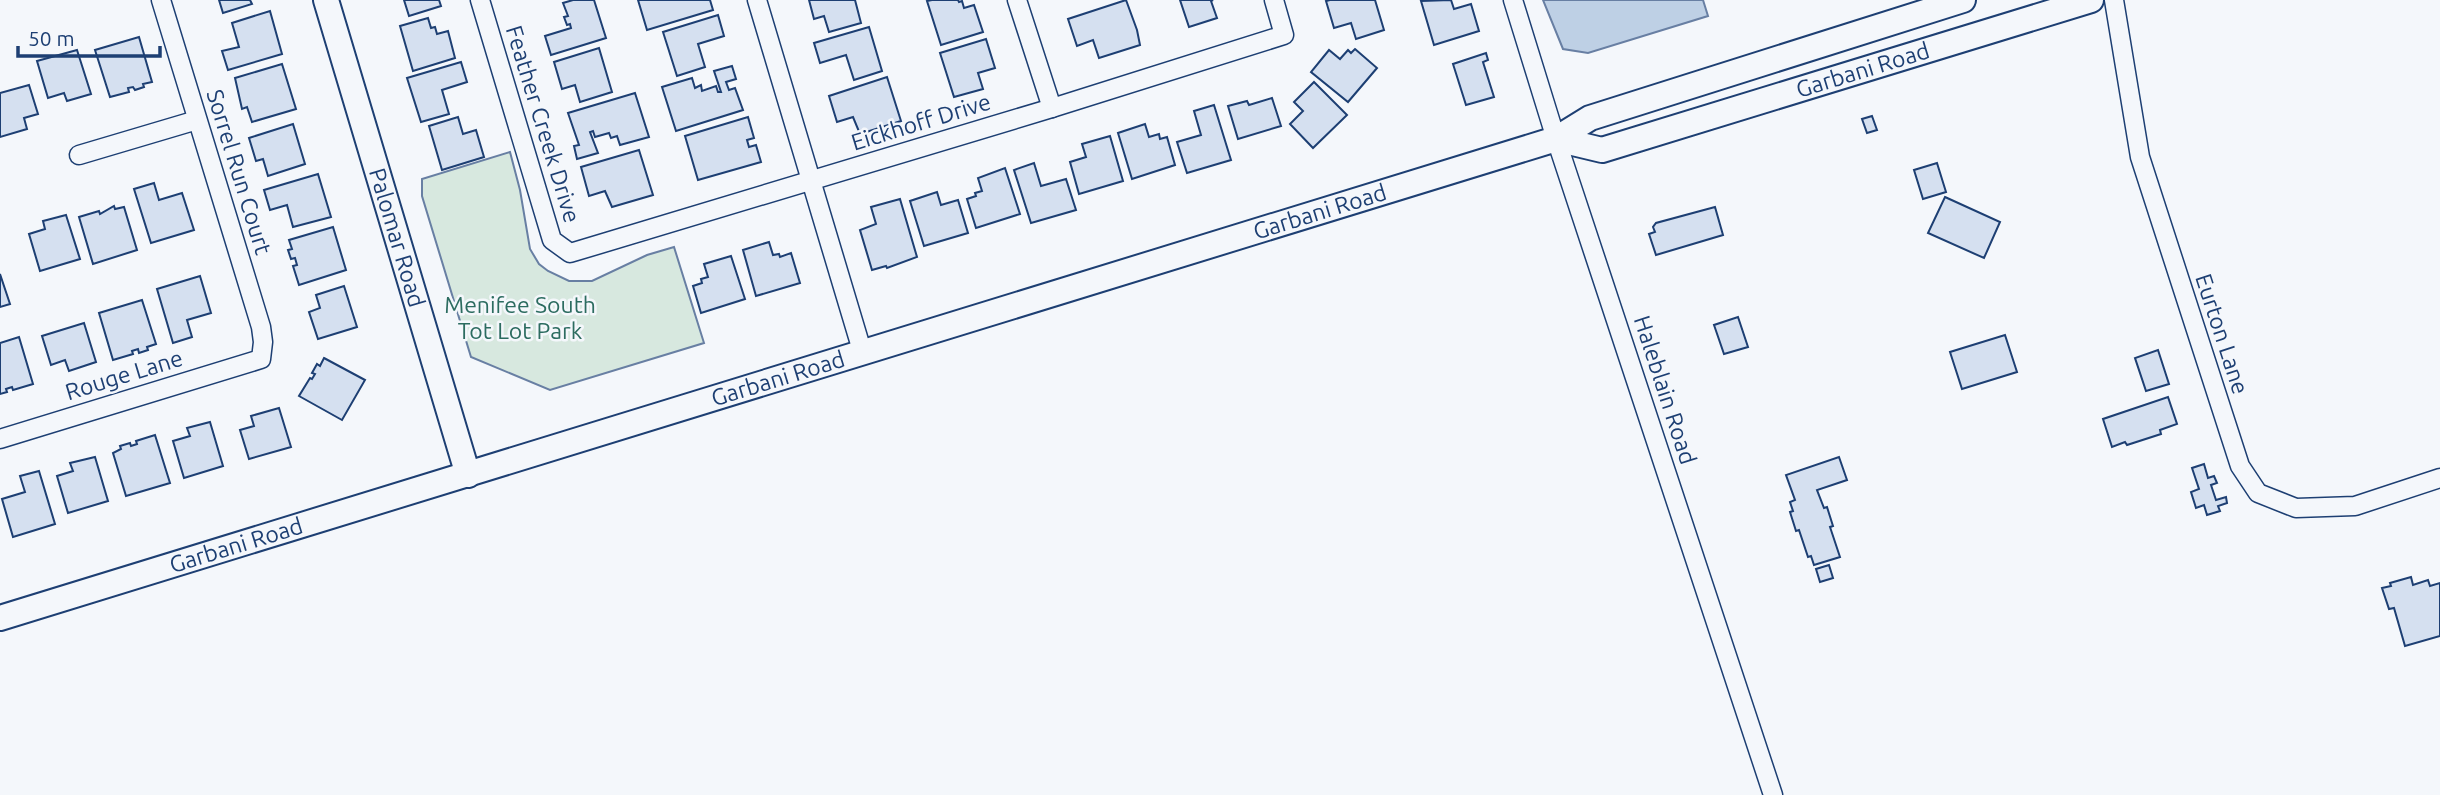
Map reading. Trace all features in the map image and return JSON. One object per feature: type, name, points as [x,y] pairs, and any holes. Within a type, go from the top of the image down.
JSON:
[{"type":"main road","name":"Palomar Road","points":[[326,0],[468,475]]},
{"type":"main road","name":"Garbani Road","points":[[0,618],[1556,139],[1590,118],[1963,0]]},
{"type":"main road","name":"Garbani Road","points":[[1556,139],[1602,150],[2091,0]]},
{"type":"street","name":"Sorrel Run Court","points":[[161,0],[261,327],[264,342],[261,359]]},
{"type":"street","name":"Feather Creek Drive","points":[[480,0],[552,240],[570,253]]},
{"type":"street","points":[[757,0],[863,354]]},
{"type":"street","points":[[1017,0],[1052,108]]},
{"type":"street","name":"Eickhoff Drive","points":[[570,253],[1284,35],[1274,0]]},
{"type":"street","name":"Haleblain Road","points":[[1513,0],[1556,139],[1773,795]]},
{"type":"street","name":"Eurton Lane","points":[[2113,0],[2140,157],[2240,466],[2259,493],[2296,508],[2355,506],[2440,478]]},
{"type":"street","points":[[79,155],[197,120]]},
{"type":"street","name":"Rouge Lane","points":[[0,439],[261,359]]},
{"type":"green space","name":"Menifee South Tot Lot Park","points":[[510,152],[520,190],[530,249],[539,264],[569,281],[592,281],[647,255],[674,247],[704,343],[550,390],[471,357],[422,196],[422,179]]},
{"type":"water","points":[[1543,0],[1703,0],[1708,16],[1588,53],[1563,49]]},
{"type":"building","points":[[219,0],[250,0],[252,4],[223,13]]},
{"type":"building","points":[[404,0],[439,0],[441,6],[409,16]]},
{"type":"building","points":[[594,0],[606,38],[551,55],[545,36],[571,28],[564,17],[568,16],[563,3]]},
{"type":"building","points":[[638,0],[710,0],[713,10],[647,30]]},
{"type":"building","points":[[809,0],[855,0],[861,23],[829,32],[824,16],[814,19]]},
{"type":"building","points":[[1126,0],[1140,45],[1099,58],[1093,40],[1077,46],[1068,19]]},
{"type":"building","points":[[1180,0],[1213,0],[1211,1],[1217,18],[1189,27]]},
{"type":"building","points":[[1375,0],[1384,30],[1356,39],[1351,23],[1334,28],[1326,1]]},
{"type":"building","points":[[1451,0],[1454,9],[1471,4],[1479,31],[1434,45],[1421,1]]},
{"type":"building","points":[[927,1],[962,1],[964,8],[974,5],[983,32],[941,45]]},
{"type":"building","points":[[270,11],[282,54],[228,70],[222,51],[239,47],[232,23]]},
{"type":"building","points":[[718,15],[724,36],[698,44],[705,67],[677,76],[663,32]]},
{"type":"building","points":[[428,18],[431,28],[435,27],[437,34],[448,31],[455,58],[413,71],[400,26]]},
{"type":"building","points":[[869,27],[882,71],[854,80],[846,55],[820,63],[814,43]]},
{"type":"building","points":[[139,37],[152,82],[135,90],[133,87],[128,88],[129,92],[110,97],[95,50]]},
{"type":"building","points":[[986,39],[995,68],[978,73],[983,89],[954,97],[940,53]]},
{"type":"building","points":[[599,48],[612,92],[580,102],[575,85],[562,89],[554,62]]},
{"type":"building","points":[[1355,49],[1377,68],[1348,102],[1311,72],[1329,50],[1340,59],[1348,50],[1351,53]]},
{"type":"building","points":[[77,50],[91,94],[67,101],[64,93],[48,98],[37,61]]},
{"type":"building","points":[[1486,53],[1488,60],[1483,62],[1494,97],[1466,105],[1453,64]]},
{"type":"building","points":[[461,62],[467,82],[442,90],[449,114],[421,122],[407,78]]},
{"type":"building","points":[[282,64],[296,109],[252,122],[247,107],[242,109],[235,78]]},
{"type":"building","points":[[732,66],[736,79],[726,82],[729,90],[735,88],[743,110],[676,131],[662,87],[692,78],[695,88],[701,85],[702,91],[716,86],[718,92],[721,92],[714,71]]},
{"type":"building","points":[[887,77],[901,121],[860,134],[853,117],[837,122],[829,96]]},
{"type":"building","points":[[1314,82],[1347,115],[1313,148],[1290,124],[1303,111],[1294,102]]},
{"type":"building","points":[[29,85],[38,114],[24,118],[27,129],[0,137],[0,93]]},
{"type":"building","points":[[635,93],[649,137],[620,145],[617,136],[611,138],[609,133],[595,137],[593,131],[590,132],[598,153],[577,159],[574,146],[579,145],[568,113]]},
{"type":"building","points":[[1272,98],[1281,126],[1238,139],[1228,106],[1247,101],[1249,105]]},
{"type":"building","points":[[1214,105],[1231,160],[1187,173],[1177,142],[1201,135],[1194,111]]},
{"type":"building","points":[[1872,116],[1877,130],[1867,133],[1862,119]]},
{"type":"building","points":[[458,117],[463,134],[476,130],[484,157],[442,170],[429,126]]},
{"type":"building","points":[[748,117],[754,138],[747,140],[749,147],[756,145],[761,162],[698,180],[685,136]]},
{"type":"building","points":[[293,124],[305,164],[268,176],[263,159],[256,161],[249,138]]},
{"type":"building","points":[[1145,124],[1149,137],[1159,134],[1160,139],[1167,137],[1175,165],[1132,179],[1118,133]]},
{"type":"building","points":[[1110,136],[1123,181],[1079,194],[1070,162],[1086,157],[1082,144]]},
{"type":"building","points":[[639,150],[653,195],[612,207],[605,191],[589,196],[581,167]]},
{"type":"building","points":[[1034,163],[1041,186],[1066,179],[1076,210],[1031,223],[1014,170]]},
{"type":"building","points":[[1937,163],[1946,192],[1923,199],[1914,170]]},
{"type":"building","points":[[1005,168],[1020,214],[976,228],[967,199],[982,191],[978,178]]},
{"type":"building","points":[[318,174],[331,217],[293,227],[287,205],[270,210],[264,190]]},
{"type":"building","points":[[154,183],[159,200],[182,193],[194,230],[151,243],[134,189]]},
{"type":"building","points":[[937,192],[941,205],[958,200],[968,233],[924,246],[910,201]]},
{"type":"building","points":[[1945,197],[2000,222],[1984,258],[1928,233]]},
{"type":"building","points":[[900,199],[917,257],[887,268],[886,266],[872,270],[860,230],[876,224],[871,207]]},
{"type":"building","points":[[114,206],[115,209],[124,207],[137,250],[93,264],[79,217],[99,211],[100,214]]},
{"type":"building","points":[[1715,207],[1723,235],[1656,255],[1649,234],[1655,232],[1653,227],[1656,223]]},
{"type":"building","points":[[66,215],[80,259],[40,271],[29,234],[45,229],[43,221]]},
{"type":"building","points":[[333,227],[346,270],[299,285],[293,266],[297,265],[295,258],[291,259],[288,250],[292,249],[289,240]]},
{"type":"building","points":[[769,242],[773,255],[779,254],[780,257],[791,253],[800,283],[756,296],[743,250]]},
{"type":"building","points":[[731,256],[745,299],[701,313],[693,286],[708,277],[704,264]]},
{"type":"building","points":[[0,274],[10,304],[0,307]]},
{"type":"building","points":[[200,276],[211,313],[187,320],[192,337],[173,343],[157,289]]},
{"type":"building","points":[[344,286],[357,327],[318,339],[309,312],[320,308],[316,295]]},
{"type":"building","points":[[142,300],[156,344],[147,347],[148,350],[139,353],[138,349],[132,351],[133,354],[113,360],[99,313]]},
{"type":"building","points":[[1738,317],[1748,347],[1724,354],[1714,325]]},
{"type":"building","points":[[84,323],[96,362],[69,371],[65,360],[51,365],[42,336]]},
{"type":"building","points":[[2005,335],[2017,372],[1962,389],[1950,352]]},
{"type":"building","points":[[19,337],[33,384],[13,390],[12,387],[0,394],[0,343]]},
{"type":"building","points":[[2158,350],[2169,384],[2146,391],[2135,358]]},
{"type":"building","points":[[324,358],[365,380],[342,420],[299,396],[315,374],[312,373],[317,364],[320,366]]},
{"type":"building","points":[[2168,397],[2177,424],[2160,430],[2161,434],[2112,447],[2103,419]]},
{"type":"building","points":[[279,408],[291,447],[249,459],[240,430],[254,426],[251,416]]},
{"type":"building","points":[[210,422],[223,466],[184,478],[173,441],[190,436],[187,428]]},
{"type":"building","points":[[155,435],[170,483],[126,496],[113,453],[121,449],[120,446],[130,443],[131,446],[137,444],[136,441]]},
{"type":"building","points":[[95,457],[108,501],[68,513],[57,476],[73,471],[70,463]]},
{"type":"building","points":[[1839,457],[1847,480],[1817,490],[1824,508],[1827,507],[1833,526],[1830,527],[1840,557],[1814,565],[1811,556],[1808,557],[1799,530],[1796,531],[1790,512],[1793,511],[1790,502],[1795,500],[1786,475]]},
{"type":"building","points":[[2204,464],[2208,478],[2214,476],[2217,483],[2211,485],[2216,500],[2226,497],[2227,503],[2218,506],[2220,511],[2207,515],[2204,505],[2196,508],[2191,492],[2199,489],[2192,468]]},
{"type":"building","points":[[39,471],[55,524],[13,537],[2,499],[25,492],[20,476]]},
{"type":"building","points":[[1829,565],[1833,578],[1820,582],[1816,569]]},
{"type":"building","points":[[2411,577],[2413,585],[2428,580],[2430,586],[2440,583],[2440,636],[2405,646],[2394,608],[2389,609],[2382,588]]}]
